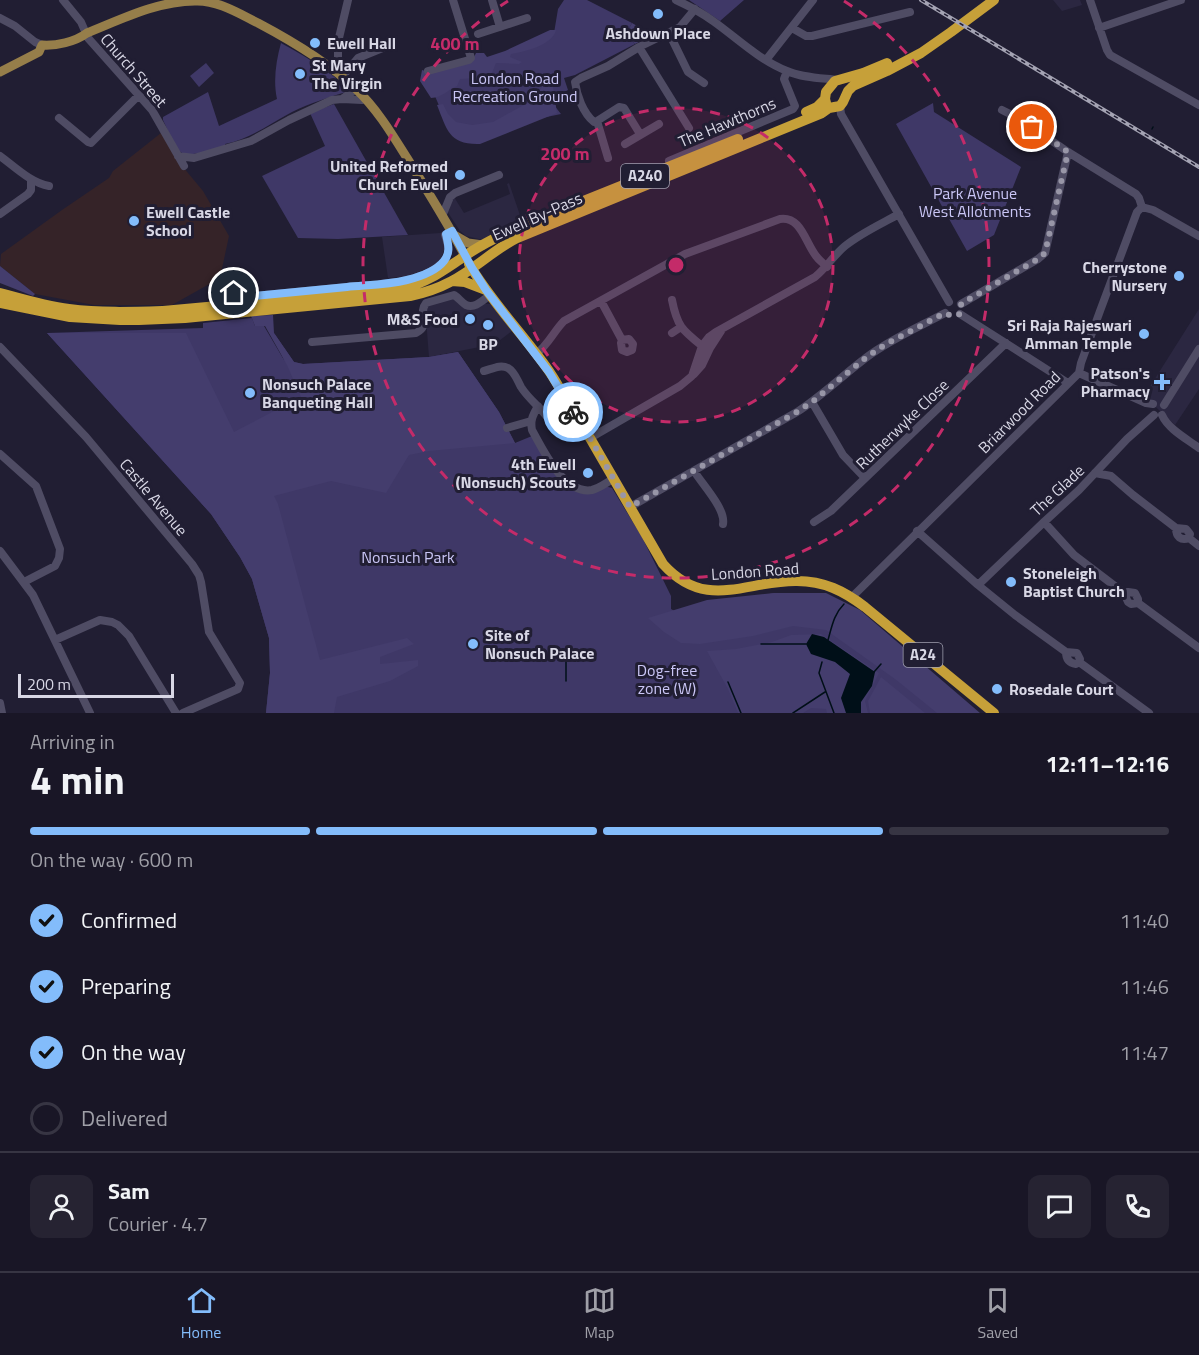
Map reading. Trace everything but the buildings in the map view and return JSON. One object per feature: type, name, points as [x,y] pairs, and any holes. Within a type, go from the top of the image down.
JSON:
[{"type":"highway","points":[[982,0],[917,48],[884,65],[832,84],[830,101],[843,102],[853,86],[921,53],[994,0]]},
{"type":"highway","points":[[840,80],[847,86],[848,91]]},
{"type":"highway","name":"Ewell By-Pass","points":[[0,303],[70,316],[120,320],[163,320],[410,296],[440,288],[504,244],[822,112],[830,101]]},
{"type":"highway","name":"Ewell By-Pass","points":[[0,293],[31,302],[67,308],[95,311],[162,311],[404,289],[437,275],[483,244],[525,224],[830,101]]},
{"type":"highway","points":[[465,256],[471,258],[493,246],[504,244]]},
{"type":"highway","name":"London Road","points":[[465,256],[488,293],[555,381],[663,564],[677,577],[696,587],[711,591],[796,581],[836,588],[852,597],[994,713]]},
{"type":"highway","points":[[418,284],[437,281],[465,265],[472,268]]},
{"type":"highway","points":[[452,281],[465,282],[488,293]]},
{"type":"main road","name":"London Road","points":[[42,45],[67,42],[130,16],[172,3],[220,2],[268,28],[338,74],[356,89],[382,119],[443,214],[465,256]]},
{"type":"main road","points":[[0,72],[39,52],[42,45]]},
{"type":"main road","points":[[453,233],[468,243],[483,244]]},
{"type":"street","name":"Church Street","points":[[63,0],[81,22],[88,38],[158,118],[184,166]]},
{"type":"street","points":[[338,74],[338,42],[348,0]]},
{"type":"street","points":[[428,70],[471,58],[453,0]]},
{"type":"street","points":[[492,0],[500,27]]},
{"type":"street","points":[[676,0],[695,9],[766,60],[787,72],[840,80]]},
{"type":"street","points":[[766,60],[813,0]]},
{"type":"street","points":[[1090,0],[1110,55],[1199,105]]},
{"type":"street","points":[[1099,28],[1181,0]]},
{"type":"street","points":[[640,134],[624,108],[619,107],[597,121],[591,120],[583,108],[575,82],[680,27],[695,9]]},
{"type":"street","points":[[792,28],[806,36],[812,36],[910,12]]},
{"type":"street","points":[[0,18],[42,45]]},
{"type":"street","points":[[478,34],[527,18]]},
{"type":"street","points":[[669,33],[688,72],[704,83]]},
{"type":"street","points":[[338,74],[358,58],[390,45]]},
{"type":"street","points":[[639,47],[689,128]]},
{"type":"street","name":"The Hawthorns","points":[[668,162],[793,109],[795,106],[784,79],[787,72]]},
{"type":"street","points":[[820,78],[830,101],[841,114],[949,302]]},
{"type":"street","points":[[342,99],[356,89]]},
{"type":"street","points":[[59,118],[91,143],[139,95]]},
{"type":"street","points":[[178,156],[194,158],[251,141],[332,100],[365,99]]},
{"type":"street","points":[[1002,110],[1020,119],[1136,194],[1142,207],[1149,207],[1199,236]]},
{"type":"street","points":[[597,121],[608,158]]},
{"type":"street","points":[[625,144],[659,124]]},
{"type":"street","points":[[961,304],[1045,253],[1068,152]]},
{"type":"street","points":[[0,156],[31,180],[45,185],[31,190],[0,214]]},
{"type":"street","points":[[443,214],[450,197],[455,193],[499,176]]},
{"type":"street","points":[[31,180],[31,190]]},
{"type":"street","name":"Briarwood Road","points":[[852,597],[1079,373],[1137,212],[1142,207]]},
{"type":"street","points":[[692,376],[702,346],[710,337],[815,277],[850,242],[899,214]]},
{"type":"street","points":[[536,354],[564,321],[686,255],[780,219],[793,220],[798,225],[816,256],[826,267]]},
{"type":"street","points":[[225,306],[228,296],[234,293],[244,296],[384,284],[414,278],[439,266],[449,250],[446,234],[453,233]]},
{"type":"street","points":[[368,293],[384,284]]},
{"type":"street","points":[[312,342],[416,333],[424,325],[422,308],[426,303],[454,295],[473,306],[479,304],[488,293]]},
{"type":"street","points":[[672,300],[675,317],[681,327],[702,346]]},
{"type":"street","points":[[945,313],[946,303],[954,300],[961,304],[960,314]]},
{"type":"street","points":[[601,301],[622,340]]},
{"type":"street","points":[[945,313],[952,316],[960,314],[1068,383]]},
{"type":"street","points":[[630,507],[812,402],[868,356],[945,313]]},
{"type":"street","points":[[672,333],[681,327]]},
{"type":"street","points":[[590,438],[680,386],[697,372],[723,328]]},
{"type":"street","name":"Rutherwyke Close","points":[[814,522],[831,511],[1005,343]]},
{"type":"street","name":"Castle Avenue","points":[[0,347],[86,437],[199,575],[209,632],[240,683],[238,689],[183,713]]},
{"type":"street","points":[[1158,415],[1165,411],[1164,405],[1199,349]]},
{"type":"street","points":[[484,371],[502,366],[514,372],[522,388],[530,399],[547,414],[554,428]]},
{"type":"street","points":[[1079,373],[1146,404],[1158,402],[1164,405]]},
{"type":"street","points":[[812,402],[843,455],[865,478]]},
{"type":"street","points":[[1153,404],[1151,409],[1199,448]]},
{"type":"street","points":[[538,406],[531,416],[532,430],[560,475],[571,484],[590,490],[598,488],[613,478]]},
{"type":"street","name":"The Glade","points":[[978,585],[1071,498],[1127,440],[1158,415]]},
{"type":"street","points":[[507,428],[531,421]]},
{"type":"street","points":[[0,454],[36,486],[60,549],[55,566],[24,582]]},
{"type":"street","points":[[1109,460],[1111,476]]},
{"type":"street","points":[[694,471],[715,501],[724,520],[723,525]]},
{"type":"street","points":[[1095,474],[1111,476],[1176,528],[1176,534],[1179,537],[1184,540],[1190,538],[1199,546]]},
{"type":"street","points":[[1044,522],[1074,555],[1124,593],[1128,602],[1138,603],[1199,648]]},
{"type":"street","points":[[917,531],[978,585],[1066,652],[1070,662],[1076,664],[1079,662],[1149,713]]},
{"type":"street","points":[[0,551],[33,596],[90,713]]},
{"type":"street","points":[[55,640],[100,620],[118,625],[129,636],[176,713]]},
{"type":"street","points":[[0,702],[2,713]]},
{"type":"shaded area","points":[[1053,0],[1080,0],[1082,5],[1062,11]]},
{"type":"shaded area","points":[[632,23],[653,35],[635,44],[626,34]]},
{"type":"shaded area","points":[[550,30],[556,30],[550,40],[544,44],[511,54],[510,57],[522,62],[519,64],[496,63],[492,73],[477,78],[460,79],[457,86],[439,96],[431,98],[420,81],[422,70],[432,73],[472,61],[476,53],[484,53],[487,57]]},
{"type":"shaded area","points":[[547,73],[551,74],[557,113],[480,144],[470,144],[455,139],[447,129],[437,105],[443,104],[448,114],[456,122],[472,125],[493,122],[531,101],[542,87]]},
{"type":"shaded area","name":"Ewell Castle School","points":[[161,133],[178,161],[203,191],[229,236],[220,278],[172,305],[94,305],[35,294],[0,266],[1,254],[109,178],[113,171]]},
{"type":"shaded area","points":[[509,183],[522,221],[483,240],[466,236],[460,231],[447,211],[454,197],[464,213],[510,194],[507,184]]},
{"type":"shaded area","points":[[443,232],[445,248],[438,263],[407,276],[388,278],[382,237]]},
{"type":"shaded area","points":[[0,266],[35,294],[33,296],[0,283]]},
{"type":"shaded area","points":[[452,298],[464,307],[491,304],[512,331],[495,344],[429,357],[425,306]]},
{"type":"shaded area","points":[[1199,309],[1199,389],[1175,425],[1144,396]]},
{"type":"shaded area","points":[[273,315],[274,333],[294,362],[303,364],[429,357],[458,352],[499,412],[515,443],[409,455],[386,493],[331,481],[274,496],[320,660],[407,638],[414,644],[380,657],[380,664],[418,660],[418,666],[390,681],[337,697],[334,713],[266,713],[270,673],[269,638],[252,579],[240,557],[211,514],[47,333],[186,333],[234,432],[301,397],[287,365],[265,326],[255,326],[251,316]]},
{"type":"shaded area","points":[[774,593],[826,593],[860,610],[980,713],[937,713],[895,679],[826,630],[793,626],[753,636],[700,644],[681,643],[648,618],[707,600]]},
{"type":"shaded area","points":[[812,634],[824,637],[875,672],[872,686],[861,702],[861,713],[846,713],[841,698],[850,674],[835,662],[811,654],[806,644]]},
{"type":"shaded area","points":[[821,634],[879,673],[865,701],[868,713],[827,713],[826,709],[811,708],[803,713],[738,713],[707,651],[736,649],[772,642],[791,635]]},
{"type":"shaded area","points":[[881,677],[925,713],[870,713],[868,701]]},
{"type":"green space","name":"London Road Recreation Ground","points":[[564,0],[587,0],[632,23],[626,34],[635,44],[575,75],[564,78],[568,90],[550,100],[561,114],[480,131],[450,131],[428,80],[554,33],[558,9]]},
{"type":"green space","points":[[689,0],[744,0],[720,21]]},
{"type":"green space","points":[[281,43],[327,71],[349,91],[299,109],[252,135],[225,144],[225,146],[191,154],[179,151],[163,117],[208,92],[219,126],[277,99],[276,71]]},
{"type":"green space","points":[[206,63],[214,73],[199,87],[190,76]]},
{"type":"green space","name":"Park Avenue West Allotments","points":[[933,103],[934,112],[1021,167],[994,235],[967,251],[896,124]]},
{"type":"green space","points":[[334,104],[408,235],[338,239],[298,238],[262,176],[325,146],[310,113]]},
{"type":"green space","name":"Nonsuch Park","points":[[252,318],[255,326],[264,326],[284,360],[274,333],[294,362],[303,364],[429,357],[458,352],[499,412],[515,443],[532,436],[555,474],[568,486],[612,488],[642,537],[671,596],[671,609],[678,613],[774,593],[975,713],[266,713],[270,673],[269,638],[252,579],[240,557],[211,514],[47,333],[203,328],[203,323]]},
{"type":"waterway","points":[[828,640],[832,625],[844,604]]},
{"type":"waterway","points":[[761,644],[806,644]]},
{"type":"waterway","points":[[563,649],[566,658],[566,681]]},
{"type":"waterway","points":[[822,662],[819,673],[834,713]]},
{"type":"waterway","points":[[874,672],[881,664]]},
{"type":"waterway","points":[[728,682],[741,713]]},
{"type":"waterway","points":[[793,713],[825,692]]},
{"type":"railway","points":[[921,0],[1199,167]]},
{"type":"way so far","points":[[573,412],[630,507],[812,402],[886,344],[945,313],[952,316],[960,314],[961,304],[1045,253],[1068,152],[1032,127]]},
{"type":"place","name":"Ashdown Place","points":[[658,14]]},
{"type":"place","name":"Ewell Hall","points":[[315,43]]},
{"type":"place","name":"St Mary The Virgin","points":[[300,74]]},
{"type":"place","name":"United Reformed Church Ewell","points":[[460,175]]},
{"type":"place","name":"Ewell Castle School","points":[[134,221]]},
{"type":"place","name":"Cherrystone Nursery","points":[[1179,276]]},
{"type":"place","name":"M&S Food","points":[[470,319]]},
{"type":"place","name":"BP","points":[[488,325]]},
{"type":"place","name":"Sri Raja Rajeswari Amman Temple","points":[[1144,334]]},
{"type":"place","name":"Patson's Pharmacy","points":[[1162,382]]},
{"type":"place","name":"Nonsuch Palace Banqueting Hall","points":[[250,393]]},
{"type":"place","name":"4th Ewell (Nonsuch) Scouts","points":[[588,473]]},
{"type":"place","name":"Stoneleigh Baptist Church","points":[[1011,582]]},
{"type":"place","name":"Site of Nonsuch Palace","points":[[473,644]]},
{"type":"place","name":"Rosedale Court","points":[[997,689]]},
{"type":"route","points":[[234,293],[241,296],[254,296],[407,280],[439,266],[449,250],[446,234],[452,231],[486,290],[549,372],[573,412]]},
{"type":"park label","name":"Dog-free zone (W)","points":[[667,679]]}]
